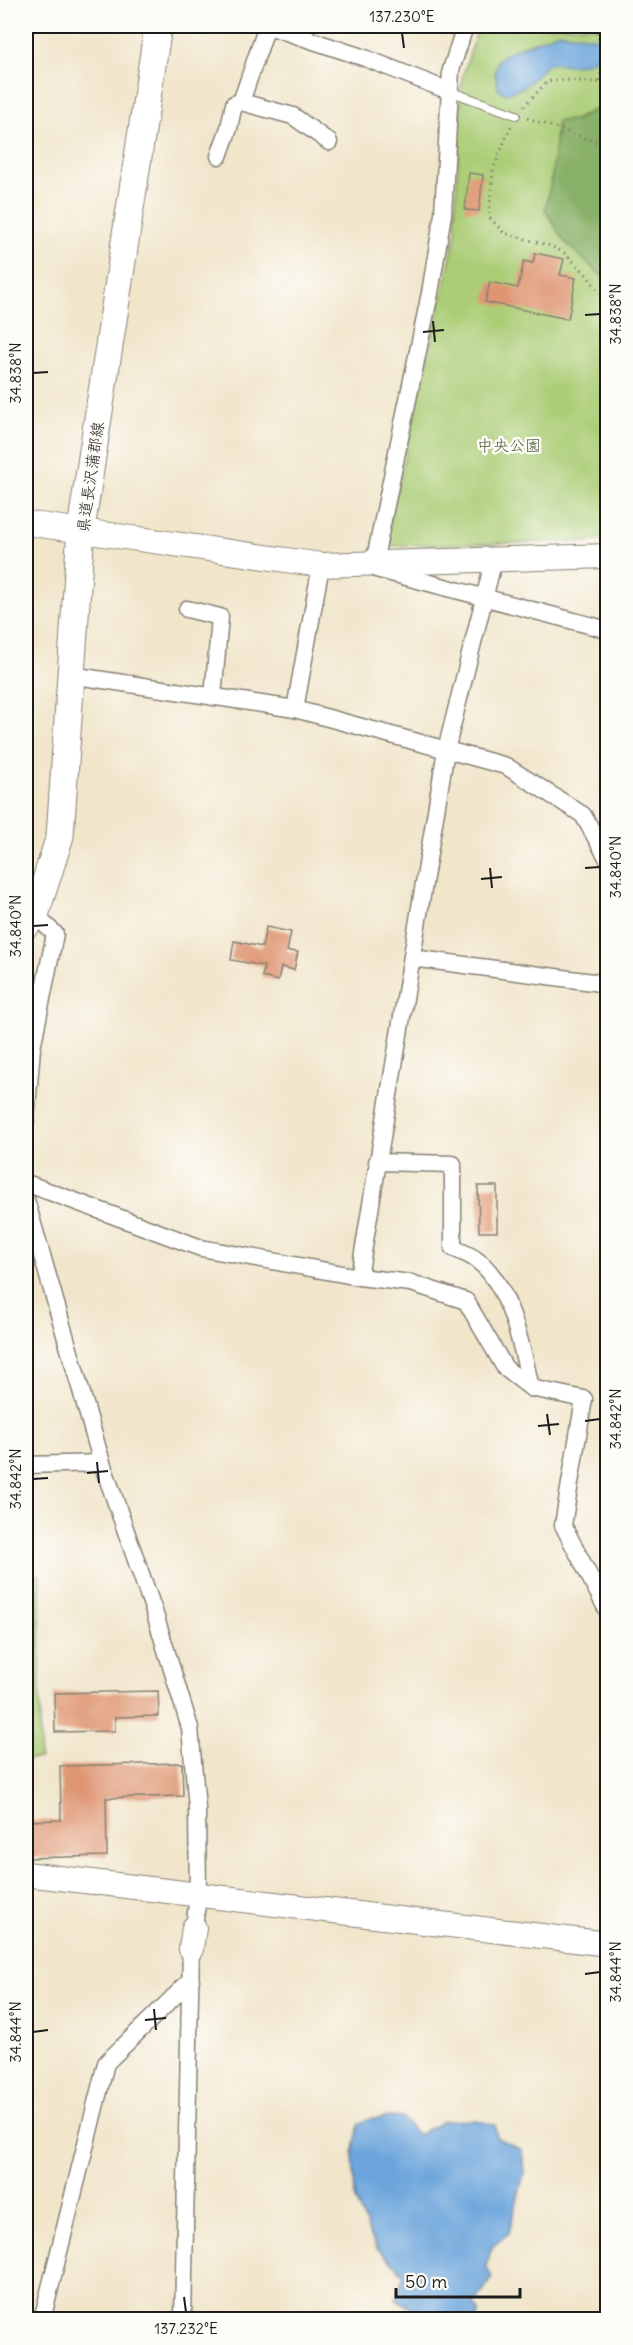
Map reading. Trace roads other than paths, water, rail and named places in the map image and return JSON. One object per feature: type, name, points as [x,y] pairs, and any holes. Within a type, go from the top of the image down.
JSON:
[{"type":"main road","name":"県道長沢蒲郡線","points":[[30,920],[50,875],[60,836],[81,529],[158,26]]},
{"type":"street","points":[[241,102],[267,26],[365,58],[449,91]]},
{"type":"street","points":[[364,563],[430,293],[443,214],[451,70],[465,26]]},
{"type":"street","points":[[219,156],[230,128],[234,104],[241,102],[293,116],[329,142]]},
{"type":"street","points":[[26,523],[81,529],[321,565],[608,556]]},
{"type":"street","points":[[359,1277],[446,750],[494,559]]},
{"type":"street","points":[[364,563],[608,630]]},
{"type":"street","points":[[295,710],[321,565]]},
{"type":"street","points":[[187,609],[220,617],[213,697]]},
{"type":"street","points":[[70,675],[295,710],[506,766],[583,815],[608,859]]},
{"type":"street","points":[[26,1120],[32,1048],[55,934],[30,920]]},
{"type":"street","points":[[412,958],[608,984]]},
{"type":"street","points":[[377,1162],[453,1164],[453,1248],[478,1261],[495,1277],[519,1335],[531,1388]]},
{"type":"street","points":[[26,1183],[201,1248],[359,1277],[411,1283],[466,1301],[505,1368],[531,1388],[584,1399],[563,1525],[608,1611]]},
{"type":"street","points":[[26,1200],[33,1253],[102,1463],[154,1611],[189,1728],[197,1808],[198,1896],[192,1938],[183,2319]]},
{"type":"street","points":[[26,1465],[102,1463]]},
{"type":"street","points":[[26,1874],[608,1944]]},
{"type":"street","points":[[42,2319],[106,2063],[191,1980]]},
{"type":"lane","points":[[449,91],[516,115]]},
{"type":"water","points":[[558,32],[598,38],[600,53],[583,64],[549,63],[524,87],[505,94],[498,88],[495,72],[498,59],[513,50]]},
{"type":"water","points":[[402,2118],[418,2135],[442,2121],[476,2120],[495,2125],[497,2138],[522,2150],[524,2173],[509,2233],[492,2247],[486,2266],[492,2277],[474,2305],[479,2311],[477,2319],[429,2319],[396,2299],[404,2274],[376,2247],[355,2200],[353,2153],[359,2124],[367,2119]]},
{"type":"park label","name":"中央公園","points":[[509,445]]}]
